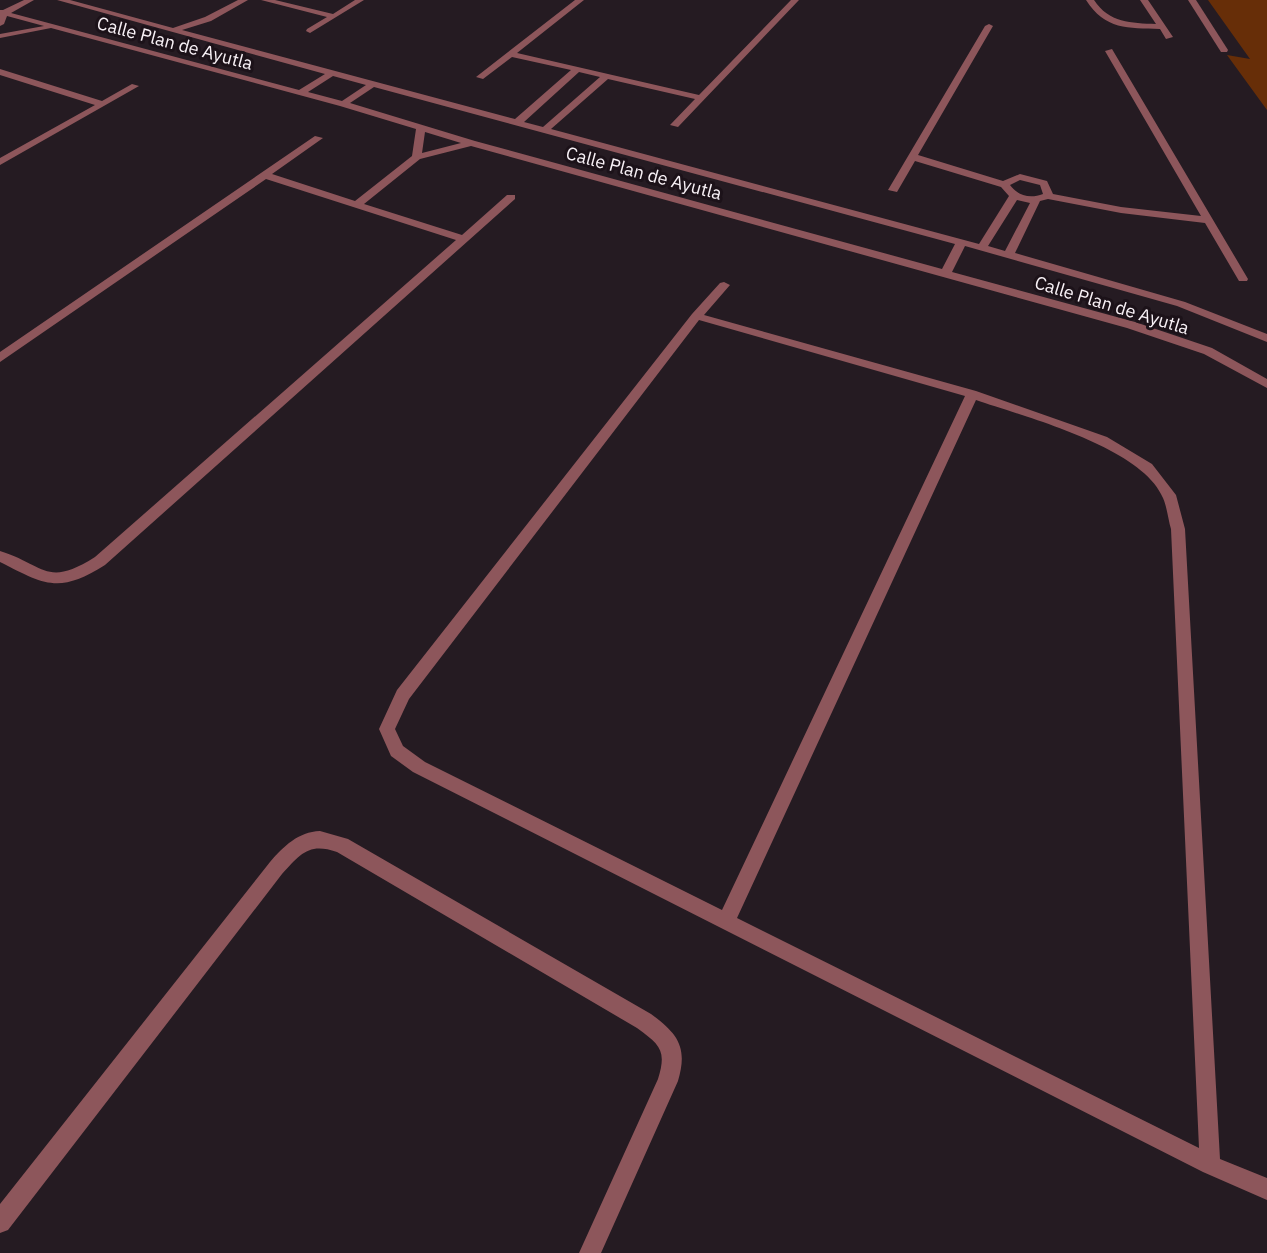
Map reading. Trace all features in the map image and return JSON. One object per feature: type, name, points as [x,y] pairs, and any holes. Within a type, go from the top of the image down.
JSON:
[{"type":"street","points":[[0,24],[2,12],[30,0]]},
{"type":"street","name":"Calle Plan de Ayutla","points":[[61,0],[173,30],[207,36],[545,130],[1009,254],[1181,304],[1267,338]]},
{"type":"street","points":[[173,30],[208,19],[244,0]]},
{"type":"street","points":[[208,19],[222,22],[263,0],[333,16]]},
{"type":"street","points":[[310,31],[360,0]]},
{"type":"street","points":[[480,77],[580,0]]},
{"type":"street","points":[[675,125],[795,0]]},
{"type":"street","points":[[1090,0],[1100,16],[1112,21],[1161,27]]},
{"type":"street","points":[[1144,0],[1169,37]]},
{"type":"street","points":[[1192,0],[1224,50]]},
{"type":"street","name":"Calle Plan de Ayutla","points":[[2,12],[343,104],[472,143],[1142,329],[1209,351],[1267,384]]},
{"type":"street","points":[[893,190],[989,26]]},
{"type":"street","points":[[0,36],[52,27]]},
{"type":"street","points":[[1109,51],[1243,279]]},
{"type":"street","points":[[511,54],[700,98]]},
{"type":"street","points":[[518,122],[576,70]]},
{"type":"street","points":[[0,72],[102,104]]},
{"type":"street","points":[[300,93],[333,72]]},
{"type":"street","points":[[545,130],[605,76]]},
{"type":"street","points":[[343,104],[374,83]]},
{"type":"street","points":[[0,162],[135,86]]},
{"type":"street","points":[[417,157],[421,128]]},
{"type":"street","points":[[0,358],[318,138]]},
{"type":"street","points":[[357,204],[417,157],[472,143]]},
{"type":"street","points":[[913,157],[1005,185],[1014,196],[1036,200],[1047,196],[1121,210],[1208,220]]},
{"type":"street","points":[[264,175],[465,239]]},
{"type":"street","points":[[1005,185],[1008,181],[1020,177],[1037,180],[1048,187],[1047,196]]},
{"type":"street","points":[[982,247],[1014,196]]},
{"type":"street","points":[[0,556],[49,579],[62,580],[80,575],[100,561],[511,197]]},
{"type":"street","points":[[1009,254],[1036,200]]},
{"type":"street","points":[[945,274],[962,242]]},
{"type":"street","points":[[724,285],[696,316],[403,695],[387,729],[397,751],[419,767],[1210,1165],[1267,1189]]},
{"type":"street","points":[[696,316],[972,394],[1101,440],[1147,467],[1170,495],[1178,529],[1210,1165]]},
{"type":"street","points":[[727,920],[972,394]]},
{"type":"street","points":[[0,1222],[276,868],[296,846],[312,838],[327,839],[342,845],[634,1016],[659,1032],[671,1044],[673,1066],[668,1081],[590,1253]]},
{"type":"shaded area","points":[[1208,0],[1267,0],[1267,110],[1227,55],[1250,59]]}]
